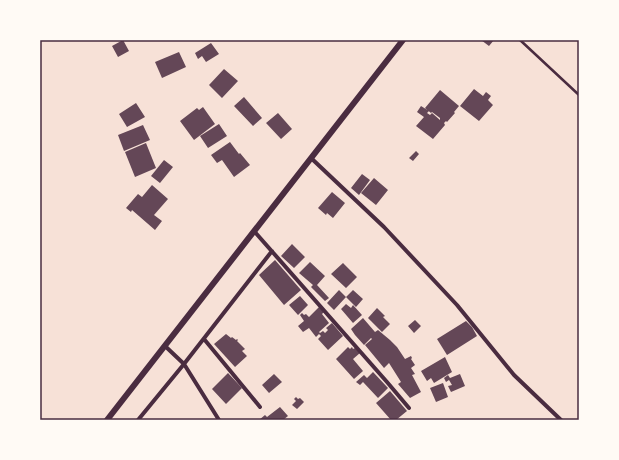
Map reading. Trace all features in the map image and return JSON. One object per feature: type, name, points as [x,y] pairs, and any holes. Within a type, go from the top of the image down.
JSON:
[{"type":"street","points":[[107,420],[403,40]]},
{"type":"street","points":[[311,158],[384,227],[457,305],[514,374],[561,420]]},
{"type":"street","points":[[254,231],[409,408]]},
{"type":"street","points":[[138,420],[204,339],[272,251]]},
{"type":"street","points":[[204,339],[260,407]]},
{"type":"street","points":[[165,346],[184,364],[219,420]]},
{"type":"lane","points":[[520,40],[579,95]]},
{"type":"building","points":[[123,40],[129,51],[118,57],[112,46]]},
{"type":"building","points":[[481,40],[494,40],[489,46]]},
{"type":"building","points":[[211,43],[219,54],[206,62],[202,56],[198,59],[195,53]]},
{"type":"building","points":[[179,52],[186,67],[162,78],[155,62]]},
{"type":"building","points":[[224,69],[238,81],[222,98],[209,85]]},
{"type":"building","points":[[474,89],[483,96],[486,92],[491,96],[488,100],[493,105],[479,121],[460,106]]},
{"type":"building","points":[[440,90],[459,106],[454,112],[455,113],[447,122],[446,121],[444,123],[445,125],[433,139],[416,126],[424,117],[417,112],[421,106],[427,110],[425,108]],"holes":[[[429,111],[440,118],[440,120],[432,113],[430,115],[427,113]]]},
{"type":"building","points":[[244,97],[262,118],[253,126],[234,106]]},
{"type":"building","points":[[136,103],[145,117],[127,127],[119,114]]},
{"type":"building","points":[[203,107],[215,124],[194,140],[180,121],[197,108],[199,110]]},
{"type":"building","points":[[278,113],[292,129],[281,139],[266,123]]},
{"type":"building","points":[[219,124],[227,136],[208,148],[200,136]]},
{"type":"building","points":[[143,125],[150,140],[124,151],[118,135]]},
{"type":"building","points":[[230,142],[250,165],[234,177],[222,160],[217,163],[211,155]]},
{"type":"building","points":[[146,143],[156,168],[135,177],[125,152]]},
{"type":"building","points":[[416,151],[419,154],[413,161],[409,158]]},
{"type":"building","points":[[164,160],[173,167],[160,183],[151,176]]},
{"type":"building","points":[[362,174],[370,180],[359,195],[351,188]]},
{"type":"building","points":[[374,178],[388,190],[376,205],[361,193]]},
{"type":"building","points":[[152,185],[168,199],[154,215],[162,221],[155,230],[132,210],[131,212],[126,208],[138,194],[142,197]]},
{"type":"building","points":[[332,192],[345,203],[333,218],[327,213],[326,215],[318,208]]},
{"type":"building","points":[[292,244],[305,257],[294,268],[281,256]]},
{"type":"building","points":[[275,260],[301,290],[284,305],[259,275]]},
{"type":"building","points":[[310,262],[325,276],[317,285],[329,298],[325,301],[311,287],[313,285],[299,273]]},
{"type":"building","points":[[343,263],[357,277],[346,288],[331,274]]},
{"type":"building","points":[[339,290],[346,297],[334,310],[327,303]]},
{"type":"building","points":[[353,290],[363,299],[356,307],[346,297]]},
{"type":"building","points":[[300,296],[308,305],[298,315],[289,305]]},
{"type":"building","points":[[346,304],[351,308],[353,305],[362,315],[353,323],[341,309]]},
{"type":"building","points":[[320,306],[324,312],[322,314],[329,323],[319,332],[320,333],[323,331],[325,333],[328,330],[326,328],[332,323],[343,336],[328,350],[318,339],[321,336],[319,334],[316,337],[309,328],[303,332],[298,326],[304,321],[300,315],[302,313],[309,317]]},
{"type":"building","points":[[377,308],[390,324],[382,332],[368,318]]},
{"type":"building","points":[[363,318],[375,332],[378,330],[390,340],[405,359],[411,356],[411,359],[415,365],[411,368],[415,374],[412,375],[421,392],[410,398],[398,384],[401,382],[389,363],[384,368],[365,345],[372,339],[371,338],[364,345],[355,335],[351,329]]},
{"type":"building","points":[[415,320],[421,326],[414,333],[408,326]]},
{"type":"building","points":[[466,321],[472,327],[477,336],[447,355],[437,339]]},
{"type":"building","points":[[226,334],[231,338],[232,337],[238,340],[237,341],[245,349],[242,351],[247,356],[235,367],[214,344]]},
{"type":"building","points":[[348,347],[350,349],[352,347],[353,349],[355,348],[360,353],[353,359],[363,371],[354,379],[336,359]]},
{"type":"building","points":[[445,357],[452,372],[434,383],[431,378],[427,381],[421,371]]},
{"type":"building","points":[[373,372],[388,388],[378,398],[363,382],[360,385],[356,382],[364,375],[367,378]]},
{"type":"building","points":[[228,373],[242,388],[226,404],[212,389]]},
{"type":"building","points":[[274,374],[282,382],[269,393],[262,385]]},
{"type":"building","points":[[460,374],[465,386],[451,392],[448,386],[452,385],[449,380],[446,382],[444,378],[448,375],[450,378]]},
{"type":"building","points":[[443,383],[448,397],[436,402],[430,388]]},
{"type":"building","points":[[390,391],[407,411],[396,420],[391,420],[376,403]]},
{"type":"building","points":[[296,397],[298,399],[300,398],[304,402],[297,409],[292,405],[296,401],[294,399]]},
{"type":"building","points":[[280,407],[288,416],[283,420],[259,420],[265,415],[267,417]]}]
